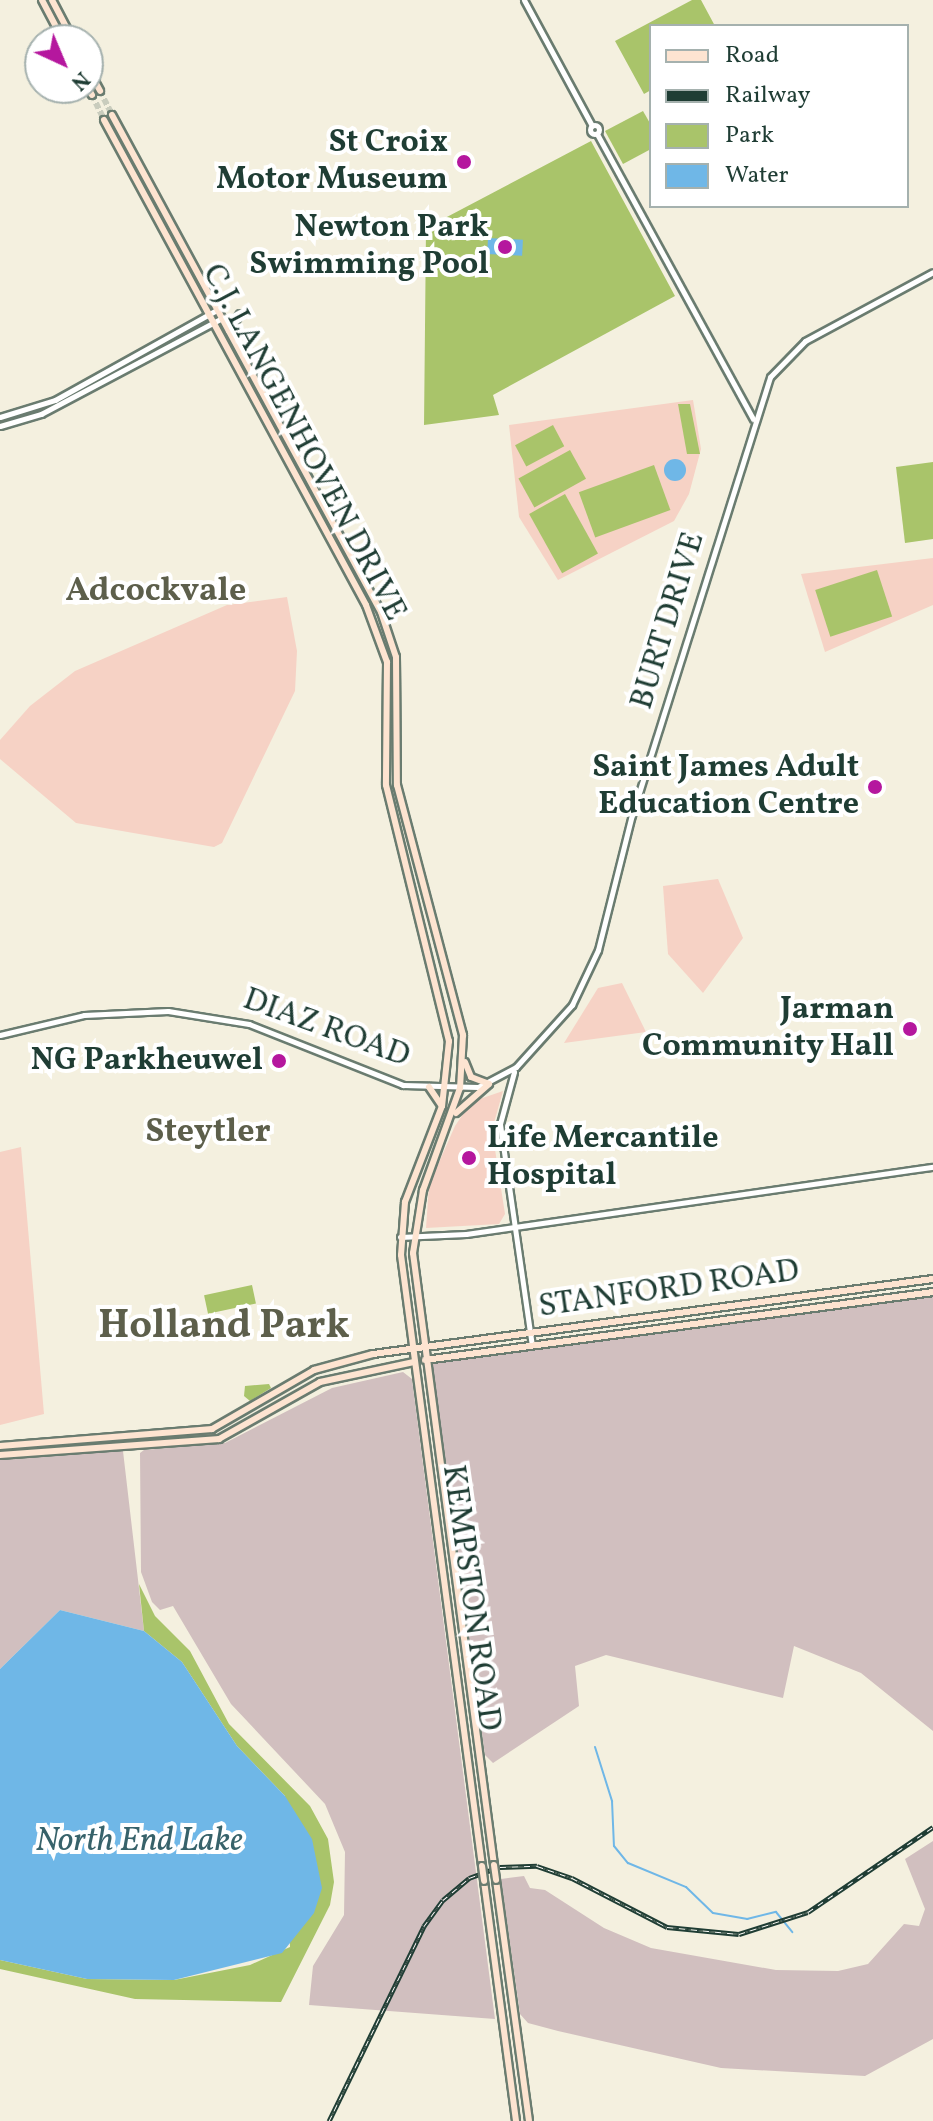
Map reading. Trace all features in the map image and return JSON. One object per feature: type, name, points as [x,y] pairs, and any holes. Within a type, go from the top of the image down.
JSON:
[{"type":"main road","points":[[42,0],[55,24]]},
{"type":"main road","points":[[52,0],[65,24]]},
{"type":"main road","name":"C.J. LANGENHOVEN DRIVE","points":[[112,115],[387,627],[398,670],[397,785],[459,1009],[463,1043],[460,1088]]},
{"type":"main road","name":"C.J. LANGENHOVEN DRIVE","points":[[104,120],[366,605],[383,649],[386,785],[446,1016],[447,1088]]},
{"type":"main road","points":[[229,331],[240,314]]},
{"type":"main road","points":[[449,1125],[465,1102],[489,1084],[467,1072],[463,1043]]},
{"type":"main road","points":[[429,1087],[442,1106]]},
{"type":"main road","name":"KEMPSTON ROAD","points":[[447,1088],[410,1185],[400,1237],[410,1336],[516,2121]]},
{"type":"main road","name":"KEMPSTON ROAD","points":[[460,1088],[449,1125],[427,1176],[414,1236],[423,1346],[529,2121]]},
{"type":"main road","name":"STANFORD ROAD","points":[[373,1354],[933,1279]]},
{"type":"main road","name":"STANFORD ROAD","points":[[0,1455],[219,1439],[320,1382],[414,1362],[933,1292]]},
{"type":"main road","points":[[0,1446],[212,1429],[314,1370],[404,1345],[410,1336]]},
{"type":"main road","points":[[60,1441],[61,1451]]},
{"type":"street","points":[[524,0],[592,126],[590,132],[597,134],[753,420]]},
{"type":"street","name":"BURT DRIVE","points":[[447,1088],[489,1084],[516,1067],[572,1005],[598,950],[632,815],[680,673],[753,420],[770,377],[795,348],[933,272]]},
{"type":"street","points":[[0,417],[55,400],[217,310]]},
{"type":"street","points":[[0,426],[41,414],[222,318]]},
{"type":"street","name":"DIAZ ROAD","points":[[0,1035],[105,1013],[197,1013],[271,1031],[386,1081],[447,1088]]},
{"type":"street","points":[[516,1067],[502,1110],[514,1225],[532,1345]]},
{"type":"street","points":[[400,1237],[514,1225],[933,1167]]},
{"type":"shaded area","points":[[693,400],[701,449],[689,494],[674,521],[558,580],[519,517],[509,425]]},
{"type":"shaded area","points":[[933,558],[933,605],[825,652],[801,574]]},
{"type":"shaded area","points":[[287,597],[297,651],[295,691],[222,843],[214,847],[76,823],[0,759],[0,740],[30,706],[75,671],[227,605]]},
{"type":"shaded area","points":[[718,879],[743,938],[703,993],[668,954],[663,886]]},
{"type":"shaded area","points":[[622,983],[646,1032],[564,1043],[598,988]]},
{"type":"shaded area","name":"Life Mercantile Hospital","points":[[503,1091],[492,1130],[505,1214],[499,1224],[426,1228],[429,1185],[455,1126],[471,1102]]},
{"type":"shaded area","points":[[21,1147],[44,1414],[0,1425],[0,1152]]},
{"type":"shaded area","points":[[933,1296],[933,1731],[861,1673],[794,1646],[783,1698],[606,1655],[575,1666],[579,1706],[493,1763],[485,1755],[429,1361]]},
{"type":"shaded area","points":[[403,1372],[412,1379],[495,2019],[309,2005],[313,1966],[344,1915],[345,1852],[325,1804],[231,1704],[173,1606],[160,1610],[152,1602],[141,1572],[140,1453],[144,1450],[225,1443],[332,1388]]},
{"type":"shaded area","points":[[123,1451],[144,1631],[60,1610],[0,1669],[0,1460]]},
{"type":"shaded area","points":[[933,1841],[933,2039],[865,2076],[721,2068],[528,2023],[520,2014],[501,1879],[524,1876],[530,1888],[545,1890],[604,1928],[651,1948],[776,1970],[838,1971],[868,1964],[904,1924],[919,1926],[925,1909],[905,1859]]},
{"type":"green space","points":[[692,0],[701,0],[714,24],[649,24],[649,91],[644,94],[615,41]]},
{"type":"green space","points":[[643,111],[649,122],[649,150],[623,164],[605,131]]},
{"type":"green space","points":[[591,141],[675,296],[493,395],[499,415],[424,425],[426,228]]},
{"type":"green space","points":[[678,404],[690,404],[700,454],[687,454]]},
{"type":"green space","points":[[553,425],[564,446],[526,466],[515,445]]},
{"type":"green space","points":[[570,450],[586,479],[534,507],[518,479]]},
{"type":"green space","points":[[933,462],[933,539],[905,543],[896,467]]},
{"type":"green space","points":[[654,465],[670,510],[595,537],[579,492]]},
{"type":"green space","points":[[565,494],[598,553],[562,573],[529,514]]},
{"type":"green space","points":[[877,570],[892,617],[830,637],[815,590]]},
{"type":"green space","points":[[252,1285],[256,1304],[208,1314],[204,1295]]},
{"type":"green space","points":[[269,1384],[271,1388],[250,1401],[244,1396],[245,1386]]},
{"type":"green space","points":[[139,1584],[155,1616],[190,1651],[229,1724],[310,1806],[328,1839],[334,1882],[330,1905],[281,2002],[135,1999],[0,1969],[0,1960],[87,1979],[174,1980],[250,1965],[290,1947],[285,1796],[237,1746],[182,1662],[144,1631]]},
{"type":"water","name":"Newton Park Swimming Pool","points":[[488,238],[523,240],[522,256],[487,254]]},
{"type":"water","points":[[675,459],[683,462],[686,470],[683,478],[675,481],[667,478],[664,470],[667,462]]},
{"type":"water","name":"North End Lake","points":[[60,1610],[144,1631],[182,1662],[237,1746],[285,1796],[312,1839],[322,1888],[314,1913],[282,1953],[174,1980],[87,1979],[0,1960],[0,1669]]},
{"type":"waterway","points":[[595,1747],[612,1801],[614,1846],[628,1863],[686,1887],[713,1913],[747,1919],[776,1912],[792,1932]]},
{"type":"tunnel","points":[[104,99],[112,115]]},
{"type":"tunnel","points":[[96,104],[104,120]]},
{"type":"railway","points":[[329,2121],[424,1926],[443,1900],[469,1878],[500,1867],[537,1866],[572,1878],[667,1927],[739,1934],[808,1912],[933,1827]]},
{"type":"place","name":"St Croix Motor Museum","points":[[464,162]]},
{"type":"place","name":"Newton Park Swimming Pool","points":[[505,247]]},
{"type":"place","name":"Saint James Adult Education Centre","points":[[875,787]]},
{"type":"place","name":"Jarman Community Hall","points":[[910,1029]]},
{"type":"place","name":"NG Parkheuwel","points":[[279,1061]]},
{"type":"place","name":"Life Mercantile Hospital","points":[[469,1158]]},
{"type":"district","name":"Adcockvale","points":[[156,592]]},
{"type":"district","name":"Steytler","points":[[208,1133]]},
{"type":"district","name":"Holland Park","points":[[224,1327]]}]
